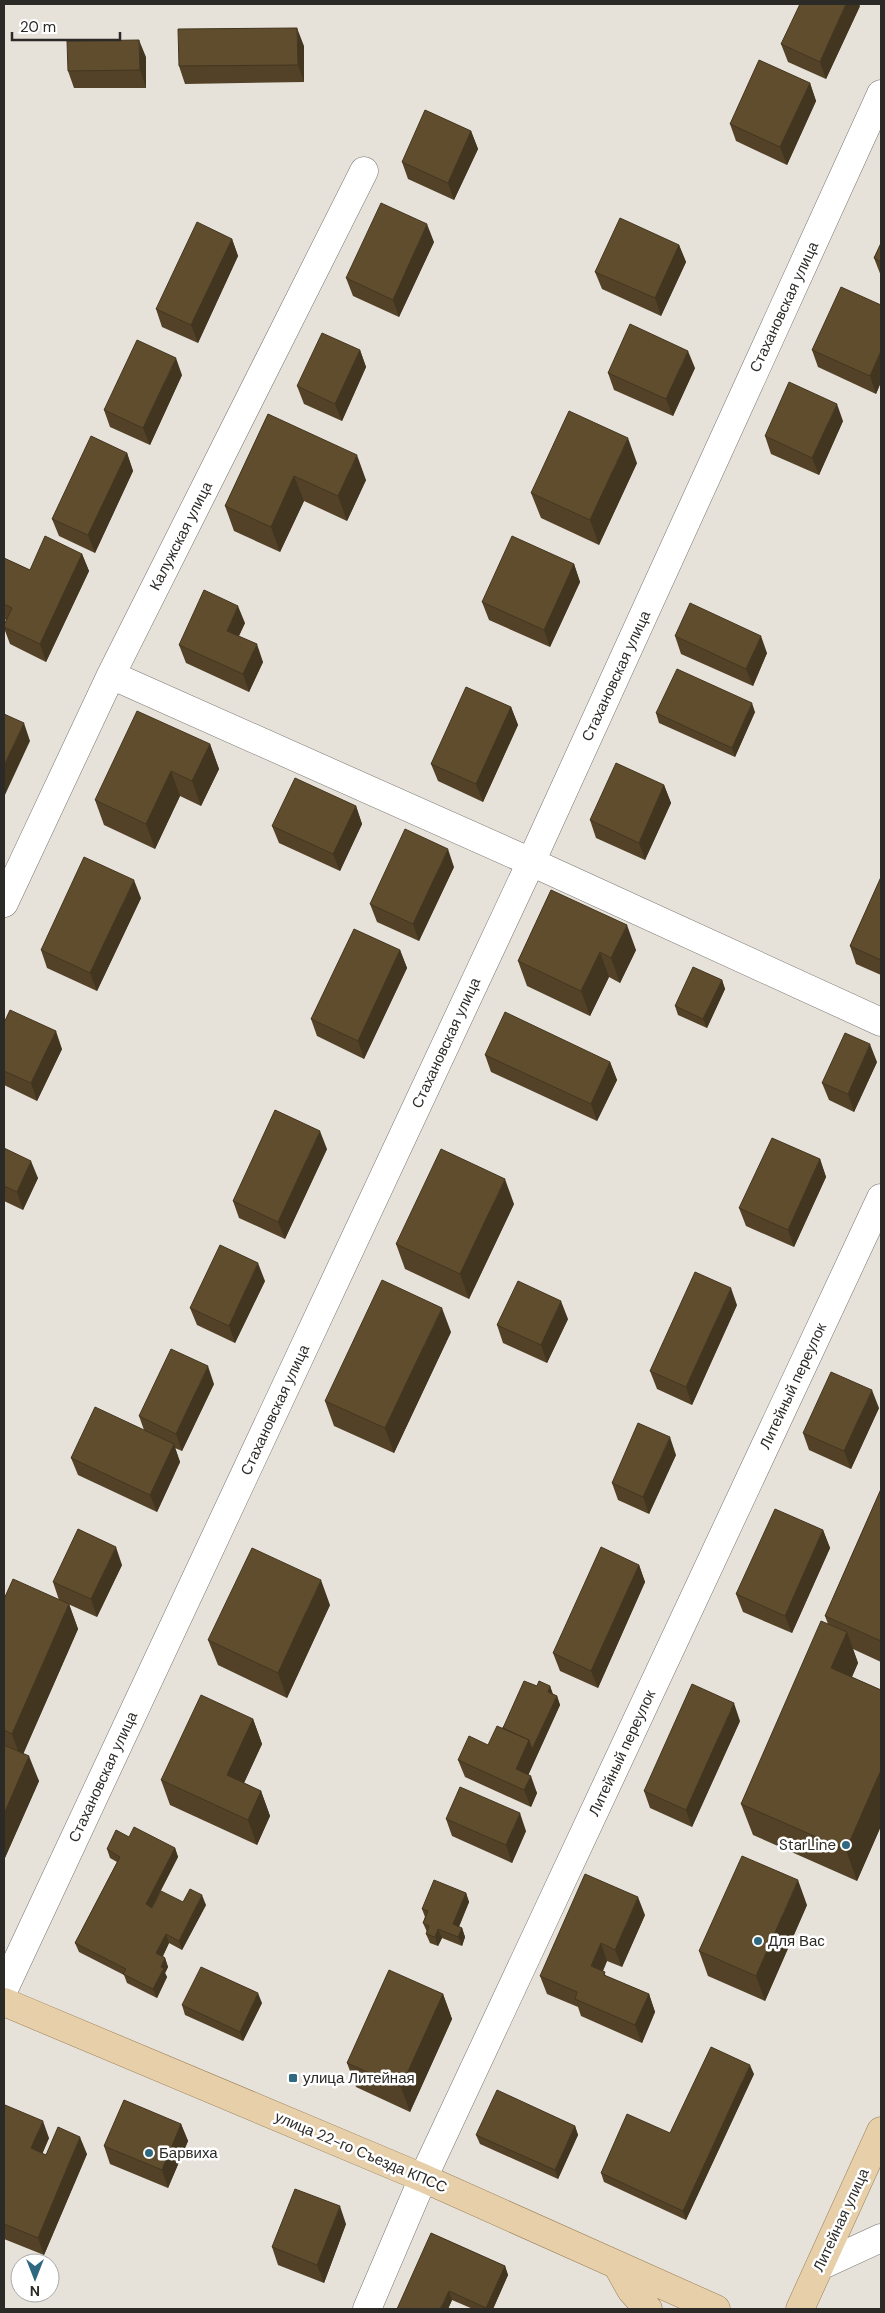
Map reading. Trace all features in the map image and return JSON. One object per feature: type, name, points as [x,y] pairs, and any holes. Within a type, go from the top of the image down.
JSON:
[{"type":"main road","name":"улица 22-го Съезда КПСС","points":[[4,2002],[423,2178],[716,2309]]},
{"type":"main road","name":"Литейная улица","points":[[800,2309],[881,2131]]},
{"type":"main road","points":[[617,2265],[631,2290],[648,2309]]},
{"type":"street","name":"Стахановская улица","points":[[4,1989],[531,862],[881,94]]},
{"type":"street","name":"Калужская улица","points":[[4,903],[111,675],[364,171]]},
{"type":"street","points":[[111,675],[531,862],[881,1022]]},
{"type":"street","name":"Литейный переулок","points":[[367,2309],[423,2178],[881,1198]]},
{"type":"street","points":[[820,2266],[881,2238]]},
{"type":"building","points":[[800,4],[846,4],[820,62],[781,44]]},
{"type":"building","points":[[297,28],[298,65],[179,66],[178,29]]},
{"type":"building","points":[[139,40],[140,70],[68,71],[67,41]]},
{"type":"building","points":[[759,60],[810,83],[780,147],[730,124]]},
{"type":"building","points":[[425,110],[471,131],[448,183],[402,162]]},
{"type":"building","points":[[381,203],[427,224],[393,300],[346,278]]},
{"type":"building","points":[[620,218],[679,245],[655,298],[595,272]]},
{"type":"building","points":[[197,222],[232,239],[191,325],[156,309]]},
{"type":"building","points":[[881,243],[881,262],[874,258]]},
{"type":"building","points":[[841,287],[881,305],[881,351],[870,376],[812,350]]},
{"type":"building","points":[[630,324],[688,351],[666,399],[608,373]]},
{"type":"building","points":[[322,333],[360,350],[335,404],[297,386]]},
{"type":"building","points":[[137,340],[176,358],[143,428],[104,410]]},
{"type":"building","points":[[789,382],[837,404],[812,458],[765,436]]},
{"type":"building","points":[[569,411],[628,438],[590,520],[531,493]]},
{"type":"building","points":[[268,414],[357,455],[338,496],[294,476],[271,527],[225,506]]},
{"type":"building","points":[[91,436],[127,453],[88,535],[52,519]]},
{"type":"building","points":[[45,536],[82,554],[40,644],[4,627],[12,608],[4,604],[4,558],[30,570]]},
{"type":"building","points":[[512,536],[574,564],[544,630],[482,602]]},
{"type":"building","points":[[204,590],[238,606],[227,631],[257,644],[243,674],[179,645]]},
{"type":"building","points":[[690,603],[761,636],[746,669],[675,636]]},
{"type":"building","points":[[677,669],[752,703],[732,748],[656,713]]},
{"type":"building","points":[[466,687],[511,707],[476,784],[431,764]]},
{"type":"building","points":[[137,711],[210,744],[192,781],[171,771],[146,824],[95,800]]},
{"type":"building","points":[[4,714],[24,723],[4,765]]},
{"type":"building","points":[[616,763],[664,785],[639,843],[590,820]]},
{"type":"building","points":[[295,778],[356,806],[333,854],[272,826]]},
{"type":"building","points":[[405,829],[448,849],[413,924],[370,904]]},
{"type":"building","points":[[84,857],[134,880],[90,973],[41,950]]},
{"type":"building","points":[[881,877],[881,960],[850,946]]},
{"type":"building","points":[[551,890],[627,925],[611,958],[600,952],[581,991],[518,961]]},
{"type":"building","points":[[354,929],[400,950],[358,1041],[311,1019]]},
{"type":"building","points":[[693,967],[722,980],[703,1019],[675,1006]]},
{"type":"building","points":[[10,1010],[56,1031],[31,1083],[4,1071],[4,1023]]},
{"type":"building","points":[[505,1012],[610,1062],[591,1104],[485,1055]]},
{"type":"building","points":[[845,1033],[870,1044],[848,1094],[822,1083]]},
{"type":"building","points":[[275,1110],[320,1131],[278,1222],[233,1201]]},
{"type":"building","points":[[772,1138],[820,1159],[788,1230],[739,1208]]},
{"type":"building","points":[[4,1148],[31,1161],[17,1192],[4,1186]]},
{"type":"building","points":[[441,1149],[505,1179],[460,1274],[396,1244]]},
{"type":"building","points":[[220,1245],[258,1263],[229,1326],[190,1308]]},
{"type":"building","points":[[695,1272],[731,1288],[686,1387],[650,1371]]},
{"type":"building","points":[[382,1280],[442,1308],[385,1428],[325,1401]]},
{"type":"building","points":[[518,1281],[561,1301],[541,1345],[497,1325]]},
{"type":"building","points":[[171,1349],[208,1366],[176,1434],[139,1416]]},
{"type":"building","points":[[831,1372],[872,1390],[844,1451],[803,1433]]},
{"type":"building","points":[[95,1407],[174,1444],[150,1495],[71,1458]]},
{"type":"building","points":[[638,1423],[670,1437],[643,1497],[612,1483]]},
{"type":"building","points":[[881,1489],[881,1641],[825,1616]]},
{"type":"building","points":[[775,1509],[823,1530],[785,1616],[736,1594]]},
{"type":"building","points":[[78,1529],[116,1547],[91,1599],[53,1582]]},
{"type":"building","points":[[601,1547],[639,1565],[591,1671],[553,1653]]},
{"type":"building","points":[[252,1548],[321,1580],[278,1673],[208,1640]]},
{"type":"building","points":[[13,1579],[69,1604],[12,1734],[4,1730],[4,1599]]},
{"type":"building","points":[[821,1621],[847,1632],[831,1668],[881,1690],[881,1770],[846,1850],[741,1804]]},
{"type":"building","points":[[524,1681],[537,1686],[539,1681],[550,1686],[548,1692],[557,1696],[532,1749],[529,1740],[503,1728]]},
{"type":"building","points":[[692,1684],[734,1703],[686,1810],[644,1791]]},
{"type":"building","points":[[201,1695],[253,1719],[227,1775],[261,1791],[248,1820],[161,1780]]},
{"type":"building","points":[[497,1726],[529,1740],[516,1769],[531,1776],[524,1790],[458,1760],[469,1736],[488,1745]]},
{"type":"building","points":[[4,1745],[29,1756],[4,1814]]},
{"type":"building","points":[[460,1787],[520,1813],[506,1845],[446,1819]]},
{"type":"building","points":[[134,1827],[175,1848],[146,1904],[152,1908],[161,1891],[183,1902],[190,1889],[202,1895],[179,1941],[166,1934],[156,1953],[165,1958],[161,1967],[164,1968],[153,1989],[123,1974],[126,1969],[75,1943],[120,1857],[107,1849],[116,1830],[129,1837]]},
{"type":"building","points":[[742,1856],[798,1880],[756,1976],[699,1951]]},
{"type":"building","points":[[585,1874],[638,1897],[615,1950],[601,1943],[591,1966],[605,1972],[604,1975],[649,1994],[635,2025],[575,1999],[577,1992],[540,1976]]},
{"type":"building","points":[[434,1880],[466,1893],[453,1924],[462,1928],[458,1937],[438,1929],[435,1937],[426,1934],[429,1926],[423,1923],[428,1911],[422,1909]]},
{"type":"building","points":[[201,1967],[258,1993],[240,2032],[182,2005]]},
{"type":"building","points":[[389,1970],[443,1994],[401,2087],[347,2063]]},
{"type":"building","points":[[711,2047],[750,2065],[683,2211],[601,2173],[627,2114],[670,2133]]},
{"type":"building","points":[[497,2090],[575,2126],[555,2170],[476,2135]]},
{"type":"building","points":[[124,2100],[181,2124],[162,2170],[104,2146]]},
{"type":"building","points":[[5,2105],[43,2121],[31,2148],[46,2155],[58,2127],[80,2137],[38,2238],[4,2224]]},
{"type":"building","points":[[295,2189],[340,2206],[317,2265],[272,2247]]},
{"type":"building","points":[[431,2233],[505,2266],[486,2308],[449,2291],[440,2309],[397,2309]]},
{"type":"place","name":"StarLine","points":[[846,1845]]},
{"type":"place","name":"Для Вас","points":[[758,1941]]},
{"type":"place","name":"улица Литейная","points":[[293,2078]]},
{"type":"place","name":"Барвиха","points":[[149,2153]]}]
